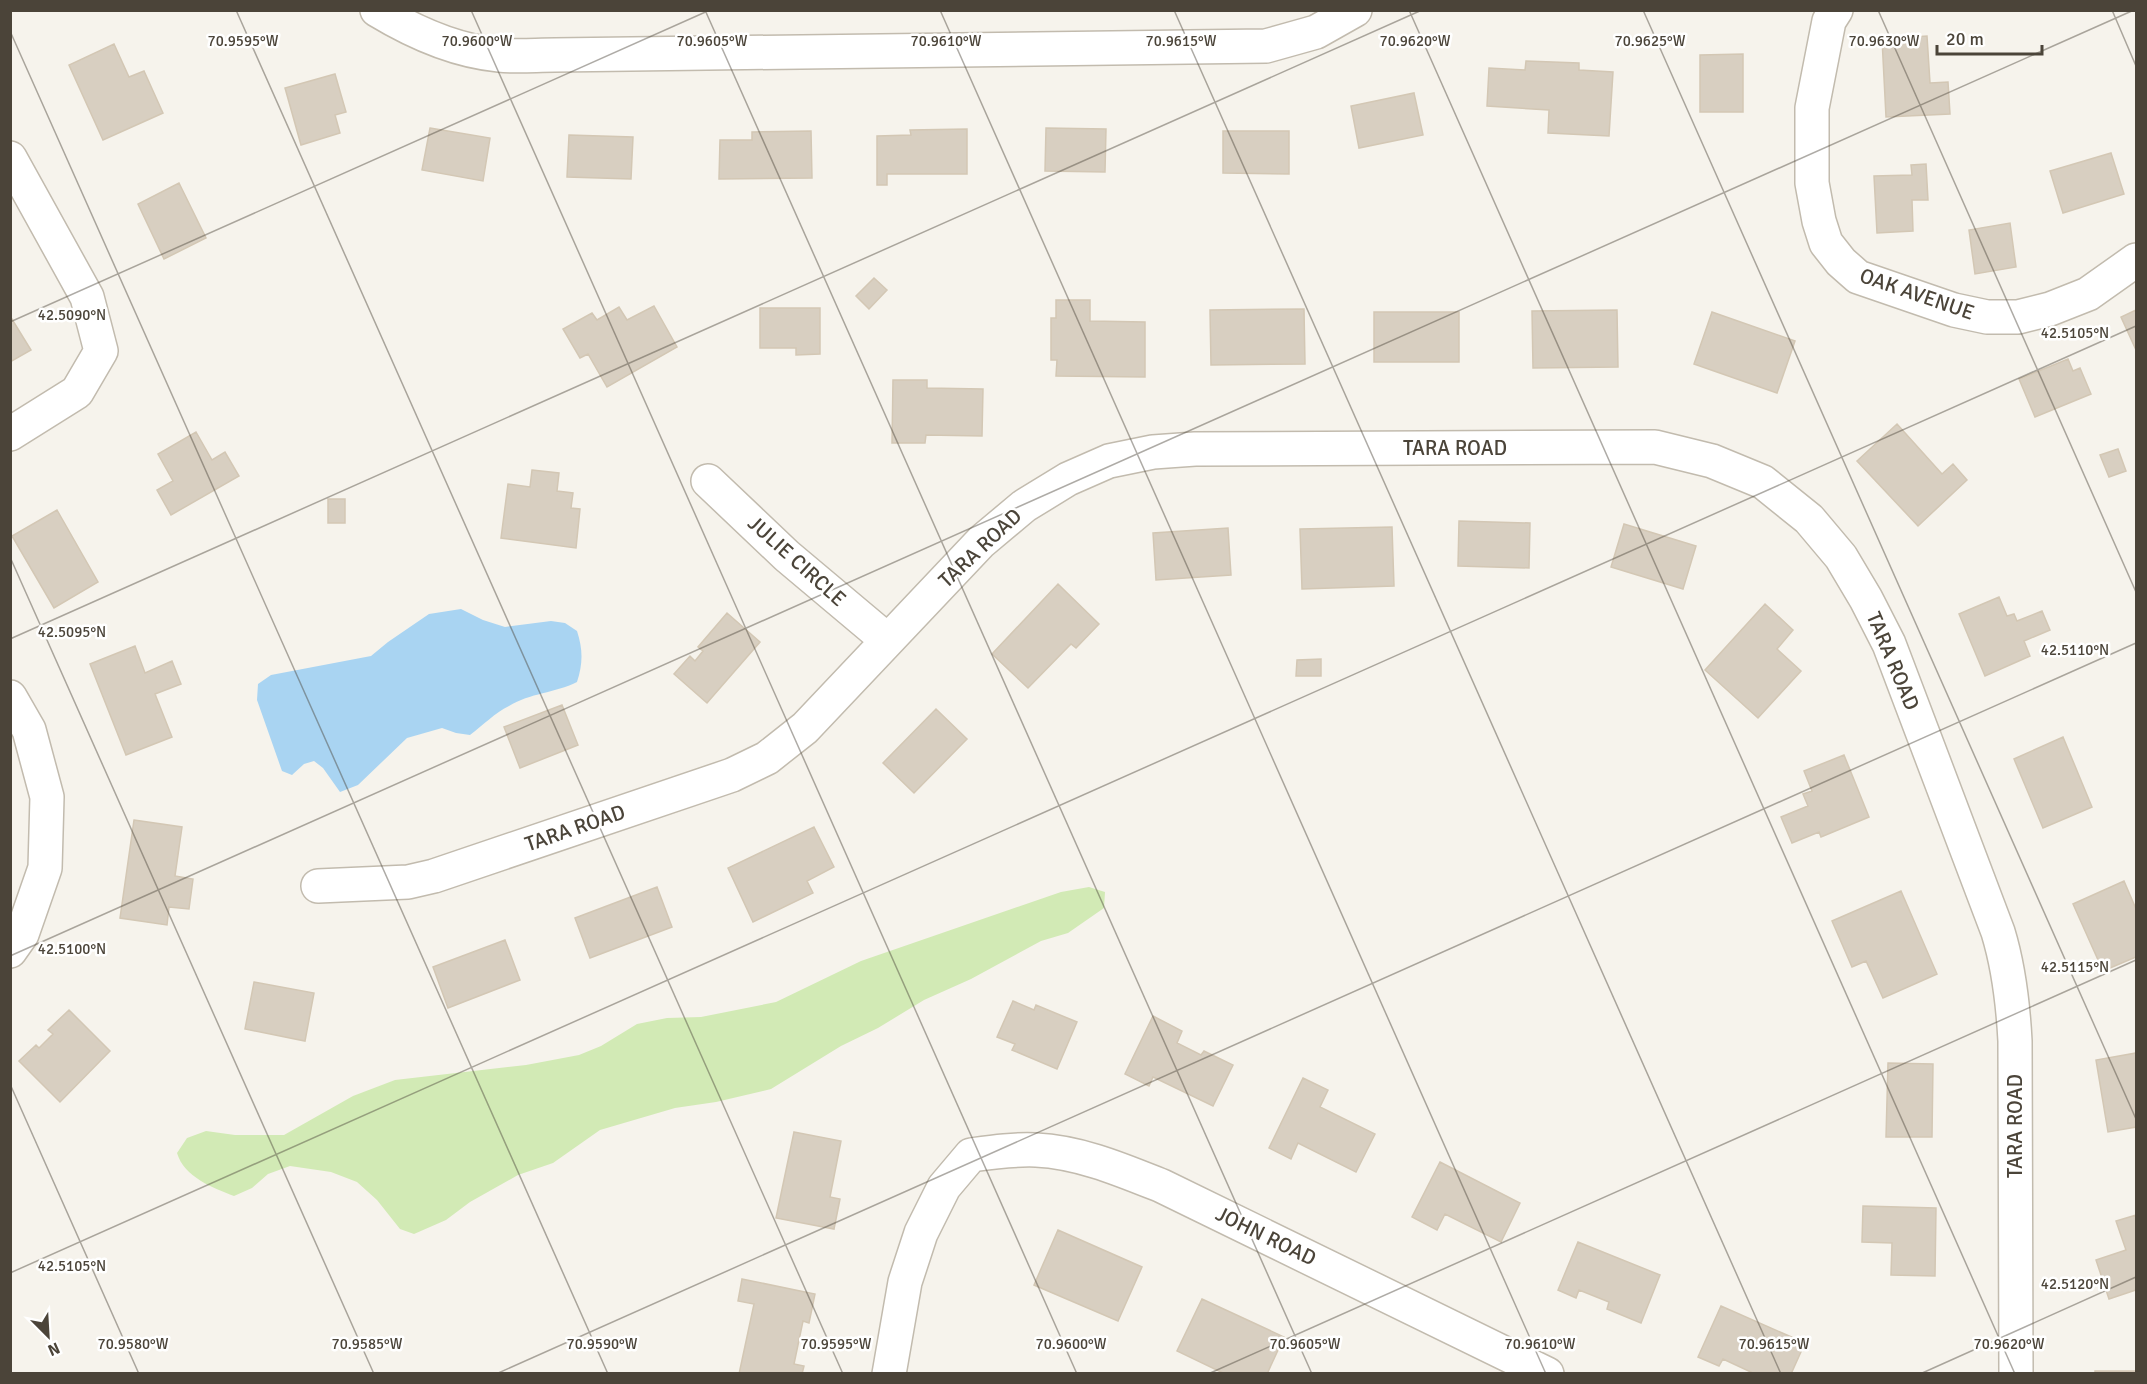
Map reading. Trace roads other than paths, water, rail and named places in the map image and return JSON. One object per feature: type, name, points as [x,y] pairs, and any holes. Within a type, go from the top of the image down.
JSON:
[{"type":"street","points":[[377,10],[413,30],[450,46],[499,55],[555,55],[1266,46],[1316,32],[1354,10]]},
{"type":"street","name":"OAK AVENUE","points":[[1836,10],[1829,21],[1812,108],[1812,183],[1826,243],[1841,262],[1858,277],[1954,310],[1987,317],[2018,317],[2050,309],[2088,294],[2136,260]]},
{"type":"street","points":[[10,158],[87,297],[101,351],[77,392],[10,434]]},
{"type":"street","name":"TARA ROAD","points":[[318,886],[408,882],[434,876],[732,775],[767,758],[806,728],[981,542],[1024,506],[1068,479],[1110,461],[1153,452],[1195,449],[1655,447],[1712,460],[1763,482],[1809,519],[1841,556],[1866,598],[1893,656],[1987,900],[2007,960],[2013,1001],[2015,1041],[2016,1374]]},
{"type":"street","name":"JULIE CIRCLE","points":[[708,481],[787,556],[887,640]]},
{"type":"street","points":[[10,697],[29,730],[47,797],[45,868],[22,934],[10,951]]},
{"type":"street","name":"JOHN ROAD","points":[[890,1374],[905,1282],[921,1233],[944,1187],[971,1155],[1004,1150],[1038,1150],[1070,1154],[1102,1163],[1162,1186],[1547,1374]]},
{"type":"water","points":[[461,609],[483,620],[505,627],[551,621],[565,623],[577,631],[580,644],[582,656],[577,682],[517,702],[499,712],[470,735],[442,728],[407,738],[358,785],[340,792],[323,768],[314,761],[304,764],[292,775],[282,771],[257,700],[258,684],[271,675],[371,656],[429,614]]}]
